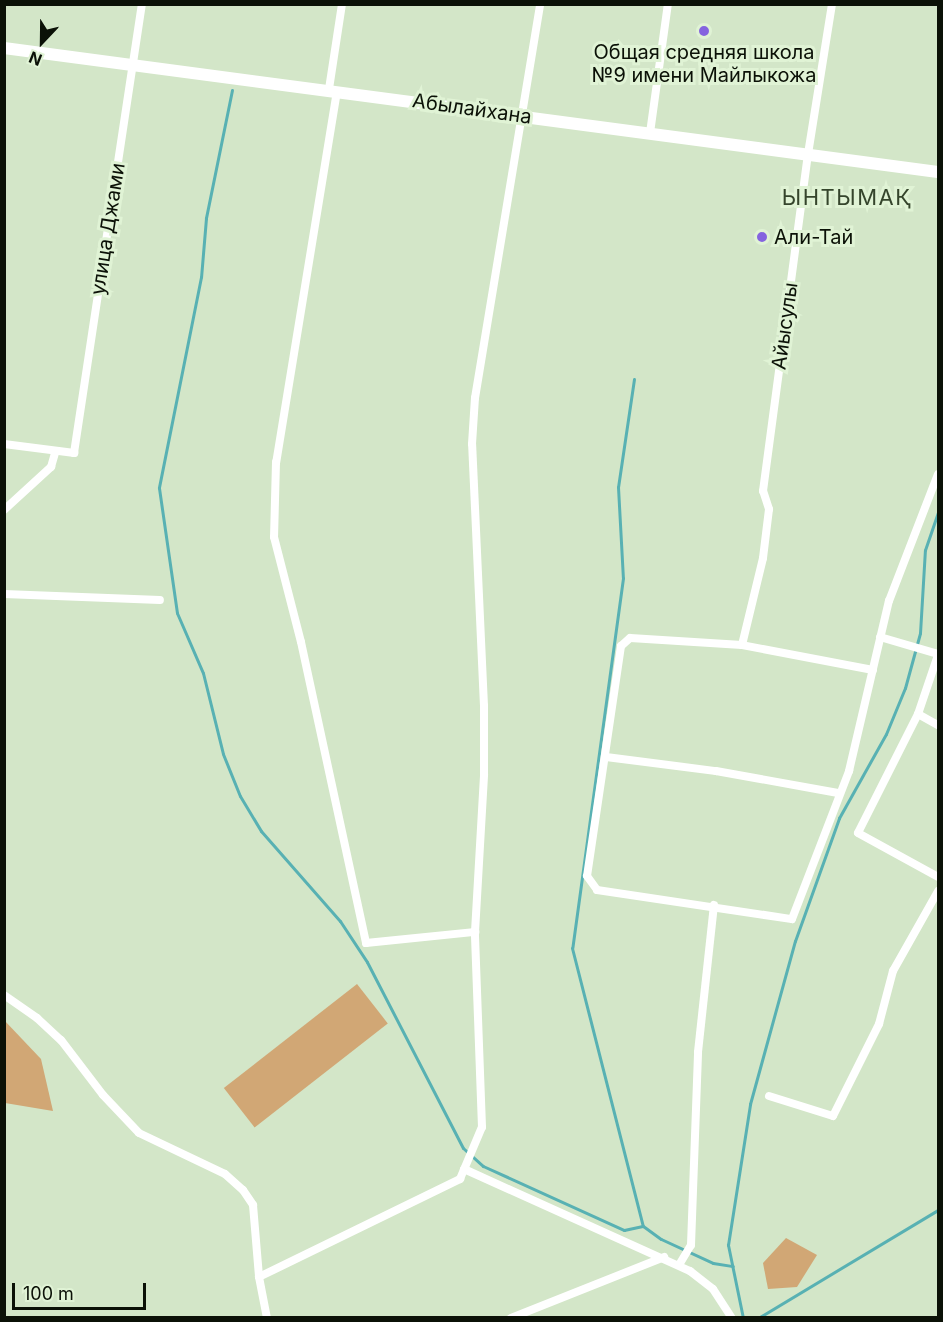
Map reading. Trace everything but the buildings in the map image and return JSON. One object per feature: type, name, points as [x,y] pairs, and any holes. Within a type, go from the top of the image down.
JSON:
[{"type":"main road","name":"Абылайхана","points":[[4,48],[133,63],[939,172]]},
{"type":"street","name":"улица Джами","points":[[55,453],[74,453],[142,4]]},
{"type":"street","points":[[342,4],[333,90],[276,462],[274,537],[301,642],[366,943],[475,932]]},
{"type":"street","points":[[259,1276],[460,1179],[482,1127],[475,932],[484,774],[484,706],[472,444],[475,398],[540,4]]},
{"type":"street","points":[[650,134],[668,4]]},
{"type":"street","name":"Айысулы","points":[[742,645],[763,558],[769,509],[763,491],[808,154],[832,4]]},
{"type":"street","points":[[4,444],[55,453],[51,467],[4,510]]},
{"type":"street","points":[[873,670],[742,645],[630,638],[621,646],[587,876],[597,890],[714,905],[792,919],[838,793],[849,771],[873,670],[880,637],[889,601],[939,474]]},
{"type":"street","points":[[4,594],[160,600]]},
{"type":"street","points":[[880,637],[939,654],[918,714],[858,833],[939,877]]},
{"type":"street","points":[[918,714],[939,725]]},
{"type":"street","points":[[606,758],[716,771],[838,793]]},
{"type":"street","points":[[769,1096],[833,1116],[879,1024],[893,971],[939,891]]},
{"type":"street","points":[[679,1265],[691,1245],[698,1052],[714,905]]},
{"type":"street","points":[[4,995],[37,1017],[61,1040],[139,1133],[225,1174],[243,1190],[253,1205],[259,1276],[267,1317]]},
{"type":"street","points":[[464,1169],[679,1265],[713,1289],[732,1317]]},
{"type":"street","points":[[511,1317],[664,1257]]},
{"type":"shaded area","points":[[357,984],[388,1023],[255,1127],[224,1088]]},
{"type":"shaded area","points":[[4,1020],[41,1059],[53,1111],[5,1103]]},
{"type":"shaded area","points":[[786,1238],[817,1255],[797,1287],[768,1289],[763,1263]]},
{"type":"waterway","points":[[232,90],[206,218],[201,277],[159,488],[177,613],[203,673],[223,754],[240,796],[261,831],[340,921],[367,962],[463,1148],[483,1166],[624,1230],[643,1226]]},
{"type":"waterway","points":[[634,379],[618,487],[623,578],[572,948],[643,1226],[661,1239],[713,1263],[733,1266]]},
{"type":"waterway","points":[[743,1318],[728,1245],[750,1104],[795,941],[839,818],[886,734],[905,688],[920,633],[925,550],[938,512]]},
{"type":"waterway","points":[[758,1318],[938,1210]]},
{"type":"place","name":"Общая средняя школа №9 имени Майлыкожа","points":[[704,31]]},
{"type":"place","name":"Али-Тай","points":[[762,237]]},
{"type":"district","name":"ЫНТЫМАҚ","points":[[847,198]]}]
